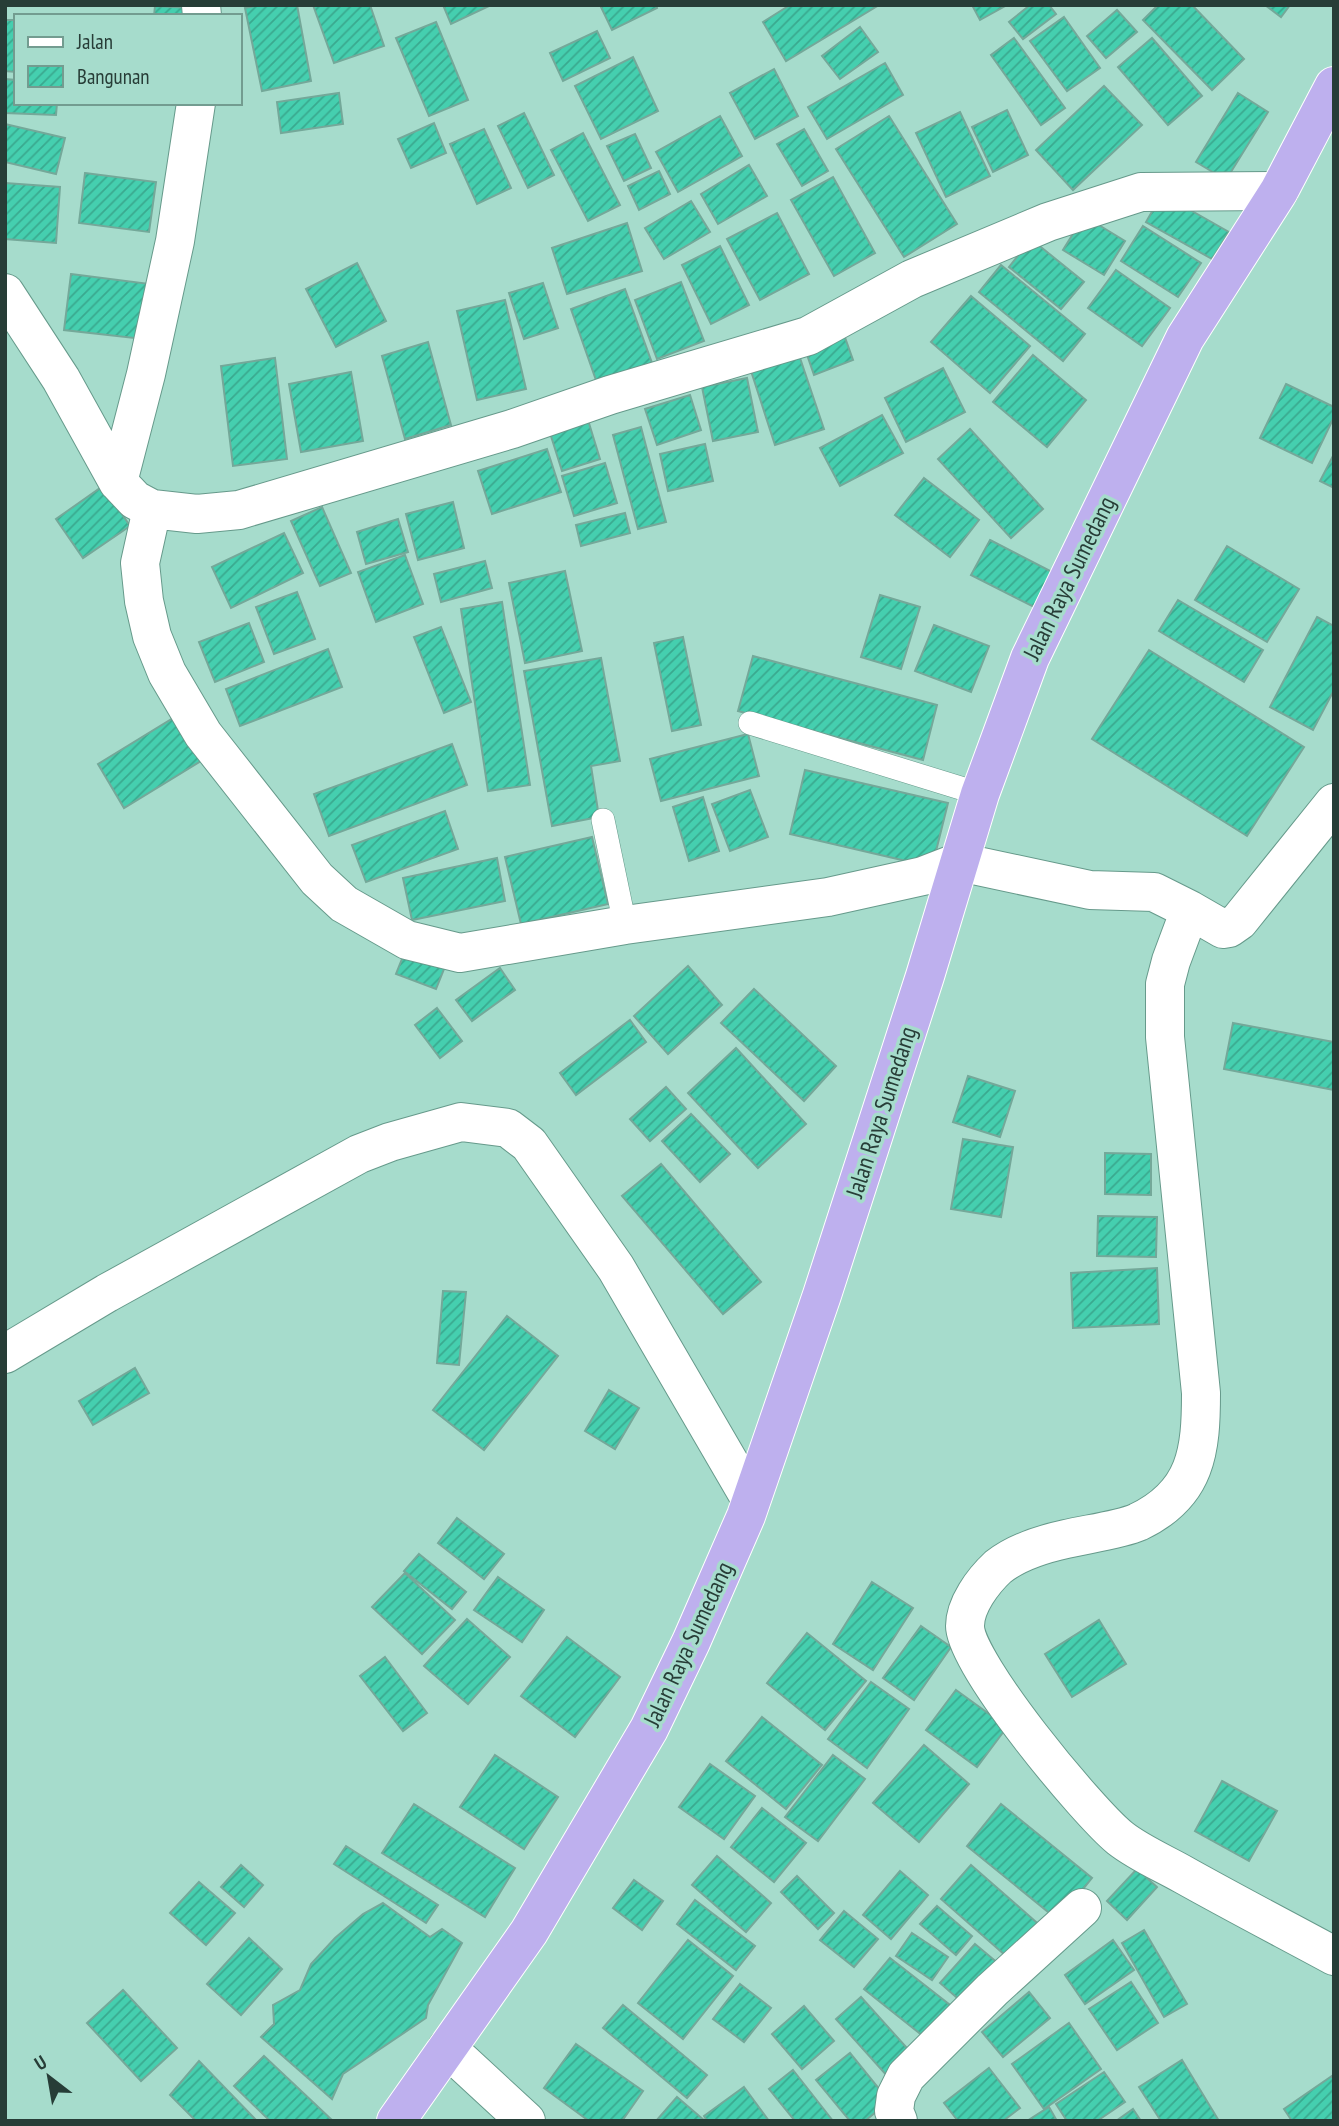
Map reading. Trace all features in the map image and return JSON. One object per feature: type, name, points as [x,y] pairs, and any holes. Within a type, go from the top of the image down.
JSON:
[{"type":"highway","name":"Jalan Raya Sumedang","points":[[396,2121],[529,1932],[649,1729],[691,1643],[751,1500],[822,1295],[925,976],[980,794],[1030,658],[1185,338],[1279,191],[1334,86]]},
{"type":"street","points":[[118,482],[146,374],[175,241],[196,105]]},
{"type":"street","points":[[5,293],[61,379],[118,482],[135,500],[152,509],[197,514],[239,510],[512,429],[610,395],[808,336],[912,279],[1048,222],[1141,192],[1279,191]]},
{"type":"street","points":[[152,509],[140,564],[144,601],[152,636],[167,673],[203,734],[317,879],[344,904],[407,940],[460,953],[625,925],[828,897],[923,876],[1090,890],[1154,892],[1223,929],[1239,921],[1334,803]]},
{"type":"street","points":[[1191,910],[1165,984],[1165,1037],[1201,1393],[1201,1428],[1196,1462],[1185,1483],[1166,1504],[1138,1522],[1045,1544],[999,1566],[983,1583],[970,1605],[965,1626],[970,1649],[1034,1741],[1077,1795],[1120,1838],[1334,1956]]},
{"type":"street","points":[[5,1354],[107,1293],[359,1154],[390,1142],[461,1122],[508,1128],[529,1144],[616,1268],[751,1500]]},
{"type":"street","points":[[898,2121],[894,2112],[896,2096],[906,2076],[1000,1982],[1083,1908]]},
{"type":"street","points":[[447,2048],[526,2121]]},
{"type":"lane","points":[[750,723],[980,794]]},
{"type":"lane","points":[[603,820],[625,925]]},
{"type":"building","points":[[259,5],[297,5],[311,81],[262,91],[245,8]]},
{"type":"building","points":[[313,5],[370,5],[384,46],[334,63]]},
{"type":"building","points":[[443,5],[491,5],[451,24]]},
{"type":"building","points":[[600,5],[656,5],[657,8],[612,30]]},
{"type":"building","points":[[790,5],[879,5],[786,61],[763,22]]},
{"type":"building","points":[[972,5],[1007,5],[980,20]]},
{"type":"building","points":[[1030,5],[1049,5],[1056,14],[1023,39],[1009,22]]},
{"type":"building","points":[[1158,5],[1192,5],[1244,59],[1212,90],[1143,20]]},
{"type":"building","points":[[1265,5],[1290,5],[1281,17]]},
{"type":"building","points":[[155,6],[192,8],[191,14],[154,14]]},
{"type":"building","points":[[1117,10],[1137,32],[1106,58],[1087,36]]},
{"type":"building","points":[[1064,17],[1100,68],[1067,91],[1030,41]]},
{"type":"building","points":[[5,20],[14,20],[14,72],[5,71]]},
{"type":"building","points":[[436,22],[468,100],[429,116],[396,38]]},
{"type":"building","points":[[860,27],[878,52],[840,79],[822,56]]},
{"type":"building","points":[[597,31],[610,58],[563,81],[550,53]]},
{"type":"building","points":[[1014,38],[1065,108],[1041,125],[991,55]]},
{"type":"building","points":[[1152,38],[1202,96],[1168,125],[1118,67]]},
{"type":"building","points":[[633,57],[658,111],[601,139],[575,86]]},
{"type":"building","points":[[885,63],[903,95],[827,139],[808,107]]},
{"type":"building","points":[[774,69],[798,116],[755,139],[730,93]]},
{"type":"building","points":[[5,79],[14,80],[14,105],[57,105],[56,115],[5,113]]},
{"type":"building","points":[[1104,86],[1142,125],[1073,190],[1036,150]]},
{"type":"building","points":[[339,93],[343,124],[281,133],[277,102]]},
{"type":"building","points":[[1238,93],[1268,112],[1226,180],[1196,162]]},
{"type":"building","points":[[1007,110],[1028,155],[993,172],[972,127]]},
{"type":"building","points":[[960,112],[990,176],[946,197],[916,133]]},
{"type":"building","points":[[524,113],[554,175],[528,188],[498,126]]},
{"type":"building","points":[[720,116],[742,156],[678,192],[656,152]]},
{"type":"building","points":[[889,116],[957,224],[904,257],[836,149]]},
{"type":"building","points":[[434,123],[446,153],[411,168],[398,139]]},
{"type":"building","points":[[5,124],[65,138],[56,174],[5,162]]},
{"type":"building","points":[[484,129],[511,188],[477,204],[450,144]]},
{"type":"building","points":[[804,129],[828,171],[802,186],[777,144]]},
{"type":"building","points":[[583,133],[620,205],[588,221],[551,150]]},
{"type":"building","points":[[635,134],[651,168],[624,181],[607,146]]},
{"type":"building","points":[[749,165],[767,196],[718,224],[701,194]]},
{"type":"building","points":[[659,171],[670,194],[639,210],[628,186]]},
{"type":"building","points":[[85,173],[156,182],[149,232],[79,223]]},
{"type":"building","points":[[833,177],[875,253],[834,276],[791,200]]},
{"type":"building","points":[[5,183],[60,187],[56,243],[5,239]]},
{"type":"building","points":[[1162,194],[1229,232],[1212,259],[1146,222]]},
{"type":"building","points":[[691,201],[710,232],[664,259],[645,228]]},
{"type":"building","points":[[777,213],[809,274],[760,300],[727,239]]},
{"type":"building","points":[[1084,216],[1125,241],[1104,275],[1063,250]]},
{"type":"building","points":[[627,223],[642,271],[567,294],[552,248]]},
{"type":"building","points":[[1143,226],[1201,263],[1178,297],[1121,261]]},
{"type":"building","points":[[1031,239],[1084,282],[1061,309],[1009,267]]},
{"type":"building","points":[[720,246],[749,305],[711,324],[682,265]]},
{"type":"building","points":[[357,263],[386,321],[336,347],[306,289]]},
{"type":"building","points":[[1001,265],[1085,334],[1063,361],[979,292]]},
{"type":"building","points":[[1116,270],[1170,308],[1142,346],[1088,308]]},
{"type":"building","points":[[71,274],[150,284],[143,339],[64,330]]},
{"type":"building","points":[[681,282],[704,341],[657,359],[635,300]]},
{"type":"building","points":[[543,283],[558,328],[524,339],[509,293]]},
{"type":"building","points":[[625,289],[652,363],[597,383],[571,309]]},
{"type":"building","points":[[971,296],[1030,346],[990,393],[931,342]]},
{"type":"building","points":[[505,300],[526,389],[477,400],[457,311]]},
{"type":"building","points":[[842,329],[853,360],[814,375],[803,343]]},
{"type":"building","points":[[428,342],[451,425],[405,439],[382,356]]},
{"type":"building","points":[[799,355],[824,429],[775,445],[751,371]]},
{"type":"building","points":[[1033,355],[1086,400],[1047,447],[993,402]]},
{"type":"building","points":[[275,358],[287,459],[233,466],[221,366]]},
{"type":"building","points":[[943,368],[965,412],[906,442],[885,398]]},
{"type":"building","points":[[351,372],[363,441],[301,452],[289,384]]},
{"type":"building","points":[[747,378],[758,432],[713,441],[702,387]]},
{"type":"building","points":[[1286,384],[1334,407],[1334,417],[1312,463],[1260,438]]},
{"type":"building","points":[[690,395],[701,430],[657,445],[645,409]]},
{"type":"building","points":[[882,415],[903,453],[840,486],[820,448]]},
{"type":"building","points":[[588,420],[600,459],[562,471],[550,433]]},
{"type":"building","points":[[641,427],[666,522],[638,529],[613,435]]},
{"type":"building","points":[[970,429],[1043,509],[1011,538],[938,459]]},
{"type":"building","points":[[705,444],[713,481],[668,491],[660,454]]},
{"type":"building","points":[[547,449],[561,492],[492,514],[478,471]]},
{"type":"building","points":[[1334,454],[1334,488],[1320,481]]},
{"type":"building","points":[[605,463],[617,503],[574,516],[562,476]]},
{"type":"building","points":[[924,478],[979,520],[950,557],[895,515]]},
{"type":"building","points":[[103,486],[130,526],[83,558],[56,519]]},
{"type":"building","points":[[453,502],[464,548],[418,560],[406,514]]},
{"type":"building","points":[[322,507],[351,573],[320,586],[291,521]]},
{"type":"building","points":[[625,513],[630,533],[581,546],[576,525]]},
{"type":"building","points":[[398,519],[408,552],[366,564],[357,532]]},
{"type":"building","points":[[284,533],[303,573],[231,608],[212,567]]},
{"type":"building","points":[[990,540],[1054,573],[1036,608],[971,575]]},
{"type":"building","points":[[1227,546],[1299,589],[1267,642],[1195,600]]},
{"type":"building","points":[[405,555],[423,604],[376,622],[358,572]]},
{"type":"building","points":[[485,561],[492,588],[441,602],[434,574]]},
{"type":"building","points":[[565,571],[582,651],[525,663],[509,583]]},
{"type":"building","points":[[297,592],[315,639],[274,654],[256,607]]},
{"type":"building","points":[[880,595],[920,607],[901,669],[861,657]]},
{"type":"building","points":[[1178,600],[1263,650],[1244,682],[1159,631]]},
{"type":"building","points":[[502,602],[530,785],[488,791],[461,609]]},
{"type":"building","points":[[1317,617],[1334,626],[1334,690],[1313,730],[1270,707]]},
{"type":"building","points":[[249,623],[264,662],[215,682],[199,642]]},
{"type":"building","points":[[934,625],[989,646],[971,692],[915,671]]},
{"type":"building","points":[[441,627],[471,702],[444,713],[414,637]]},
{"type":"building","points":[[683,637],[701,725],[672,731],[654,643]]},
{"type":"building","points":[[328,649],[342,687],[240,726],[226,689]]},
{"type":"building","points":[[1149,650],[1304,747],[1247,836],[1092,739]]},
{"type":"building","points":[[753,656],[937,705],[923,760],[738,711]]},
{"type":"building","points":[[601,658],[620,761],[591,766],[599,817],[552,826],[524,671]]},
{"type":"building","points":[[175,717],[201,761],[124,808],[98,764]]},
{"type":"building","points":[[748,734],[759,776],[661,801],[650,759]]},
{"type":"building","points":[[452,744],[467,785],[329,836],[314,794]]},
{"type":"building","points":[[805,770],[948,803],[932,867],[790,834]]},
{"type":"building","points":[[750,790],[768,837],[730,851],[712,804]]},
{"type":"building","points":[[703,797],[719,851],[689,861],[673,807]]},
{"type":"building","points":[[445,811],[458,849],[366,882],[352,845]]},
{"type":"building","points":[[592,837],[608,904],[521,924],[505,857]]},
{"type":"building","points":[[497,858],[505,901],[412,920],[403,878]]},
{"type":"building","points":[[408,944],[448,959],[436,989],[396,974]]},
{"type":"building","points":[[688,966],[722,1005],[668,1054],[634,1016]]},
{"type":"building","points":[[500,968],[515,990],[472,1021],[456,1000]]},
{"type":"building","points":[[754,989],[836,1066],[804,1101],[721,1023]]},
{"type":"building","points":[[437,1008],[462,1041],[440,1058],[415,1025]]},
{"type":"building","points":[[630,1020],[646,1042],[576,1095],[560,1073]]},
{"type":"building","points":[[1233,1023],[1334,1042],[1334,1090],[1224,1069]]},
{"type":"building","points":[[736,1048],[806,1124],[758,1168],[688,1093]]},
{"type":"building","points":[[968,1076],[1015,1091],[1000,1137],[953,1122]]},
{"type":"building","points":[[666,1087],[686,1109],[650,1141],[630,1119]]},
{"type":"building","points":[[691,1114],[730,1154],[700,1182],[662,1141]]},
{"type":"building","points":[[963,1139],[1013,1147],[1001,1217],[951,1209]]},
{"type":"building","points":[[1105,1153],[1151,1154],[1151,1195],[1105,1194]]},
{"type":"building","points":[[661,1164],[761,1282],[723,1314],[622,1196]]},
{"type":"building","points":[[1098,1216],[1157,1217],[1156,1257],[1097,1256]]},
{"type":"building","points":[[1157,1268],[1159,1324],[1073,1328],[1071,1273]]},
{"type":"building","points":[[443,1291],[466,1292],[459,1365],[437,1363]]},
{"type":"building","points":[[507,1316],[558,1356],[484,1450],[433,1410]]},
{"type":"building","points":[[135,1368],[149,1393],[93,1425],[79,1401]]},
{"type":"building","points":[[609,1390],[639,1408],[615,1449],[585,1431]]},
{"type":"building","points":[[457,1518],[504,1554],[484,1579],[438,1543]]},
{"type":"building","points":[[419,1554],[466,1592],[452,1609],[404,1571]]},
{"type":"building","points":[[405,1573],[455,1620],[422,1654],[372,1607]]},
{"type":"building","points":[[498,1577],[544,1610],[522,1642],[474,1610]]},
{"type":"building","points":[[872,1582],[913,1608],[873,1670],[833,1644]]},
{"type":"building","points":[[467,1619],[510,1657],[468,1704],[424,1666]]},
{"type":"building","points":[[1099,1620],[1126,1664],[1072,1697],[1045,1654]]},
{"type":"building","points":[[921,1626],[951,1647],[914,1700],[883,1678]]},
{"type":"building","points":[[807,1633],[866,1681],[825,1730],[767,1683]]},
{"type":"building","points":[[567,1637],[620,1677],[575,1737],[521,1696]]},
{"type":"building","points":[[385,1657],[427,1713],[403,1731],[360,1676]]},
{"type":"building","points":[[871,1682],[909,1709],[867,1768],[828,1739]]},
{"type":"building","points":[[956,1690],[1007,1727],[977,1767],[926,1730]]},
{"type":"building","points":[[762,1717],[822,1765],[786,1809],[726,1761]]},
{"type":"building","points":[[924,1745],[969,1784],[919,1842],[873,1803]]},
{"type":"building","points":[[495,1755],[558,1797],[524,1849],[460,1807]]},
{"type":"building","points":[[833,1755],[865,1779],[818,1841],[785,1817]]},
{"type":"building","points":[[710,1764],[755,1796],[724,1839],[679,1807]]},
{"type":"building","points":[[1222,1781],[1277,1811],[1249,1861],[1195,1831]]},
{"type":"building","points":[[414,1804],[515,1868],[485,1917],[382,1853]]},
{"type":"building","points":[[1001,1804],[1092,1878],[1058,1920],[967,1846]]},
{"type":"building","points":[[762,1808],[806,1843],[774,1882],[731,1847]]},
{"type":"building","points":[[346,1846],[438,1905],[426,1923],[334,1864]]},
{"type":"building","points":[[717,1856],[771,1903],[746,1932],[692,1885]]},
{"type":"building","points":[[241,1865],[263,1885],[244,1907],[221,1887]]},
{"type":"building","points":[[971,1865],[1043,1928],[1013,1962],[941,1899]]},
{"type":"building","points":[[1137,1869],[1157,1887],[1127,1920],[1107,1901]]},
{"type":"building","points":[[900,1871],[928,1895],[891,1939],[863,1915]]},
{"type":"building","points":[[797,1876],[834,1913],[818,1929],[781,1892]]},
{"type":"building","points":[[634,1880],[663,1901],[642,1930],[613,1908]]},
{"type":"building","points":[[199,1882],[235,1913],[206,1945],[170,1913]]},
{"type":"building","points":[[695,1900],[755,1946],[736,1970],[677,1924]]},
{"type":"building","points":[[383,1903],[430,1937],[442,1929],[462,1943],[428,2005],[426,2018],[343,2074],[332,2099],[261,2037],[274,2024],[273,2005],[300,1990],[311,1964],[335,1938],[363,1914]]},
{"type":"building","points":[[937,1906],[972,1936],[956,1955],[920,1924]]},
{"type":"building","points":[[844,1911],[878,1939],[854,1967],[820,1940]]},
{"type":"building","points":[[1144,1930],[1187,2004],[1164,2017],[1122,1943]]},
{"type":"building","points":[[912,1933],[948,1957],[932,1980],[896,1956]]},
{"type":"building","points":[[249,1938],[282,1969],[241,2015],[207,1984]]},
{"type":"building","points":[[688,1940],[733,1976],[683,2039],[638,2003]]},
{"type":"building","points":[[1113,1940],[1134,1970],[1085,2004],[1065,1975]]},
{"type":"building","points":[[975,1944],[1005,1969],[970,2009],[940,1983]]},
{"type":"building","points":[[890,1958],[959,2012],[933,2044],[864,1989]]},
{"type":"building","points":[[1131,1982],[1158,2023],[1117,2050],[1089,2009]]},
{"type":"building","points":[[740,1984],[771,2008],[744,2042],[713,2019]]},
{"type":"building","points":[[123,1990],[177,2048],[141,2081],[87,2023]]},
{"type":"building","points":[[1029,1992],[1050,2018],[1003,2057],[982,2032]]},
{"type":"building","points":[[861,1997],[915,2057],[890,2079],[836,2019]]},
{"type":"building","points":[[623,2005],[707,2075],[687,2098],[603,2028]]},
{"type":"building","points":[[804,2006],[834,2041],[802,2069],[772,2034]]},
{"type":"building","points":[[1069,2023],[1101,2069],[1044,2109],[1012,2064]]},
{"type":"building","points":[[576,2044],[643,2091],[622,2121],[589,2121],[544,2088]]},
{"type":"building","points":[[850,2053],[889,2101],[865,2121],[850,2121],[816,2080]]},
{"type":"building","points":[[264,2056],[333,2121],[270,2121],[234,2086]]},
{"type":"building","points":[[1182,2060],[1219,2121],[1161,2121],[1139,2087]]},
{"type":"building","points":[[199,2061],[257,2121],[196,2121],[170,2095]]},
{"type":"building","points":[[989,2068],[1020,2108],[1003,2121],[958,2121],[944,2103]]},
{"type":"building","points":[[793,2070],[833,2121],[795,2121],[769,2089]]},
{"type":"building","points":[[1104,2072],[1125,2102],[1097,2121],[1067,2121],[1056,2104]]},
{"type":"building","points":[[1332,2076],[1334,2121],[1292,2121],[1284,2109]]},
{"type":"building","points":[[744,2087],[769,2121],[707,2121],[704,2116]]},
{"type":"building","points":[[677,2097],[705,2121],[656,2121]]},
{"type":"building","points":[[1049,2107],[1057,2121],[1027,2121]]},
{"type":"building","points":[[1133,2109],[1141,2121],[1116,2121]]}]
